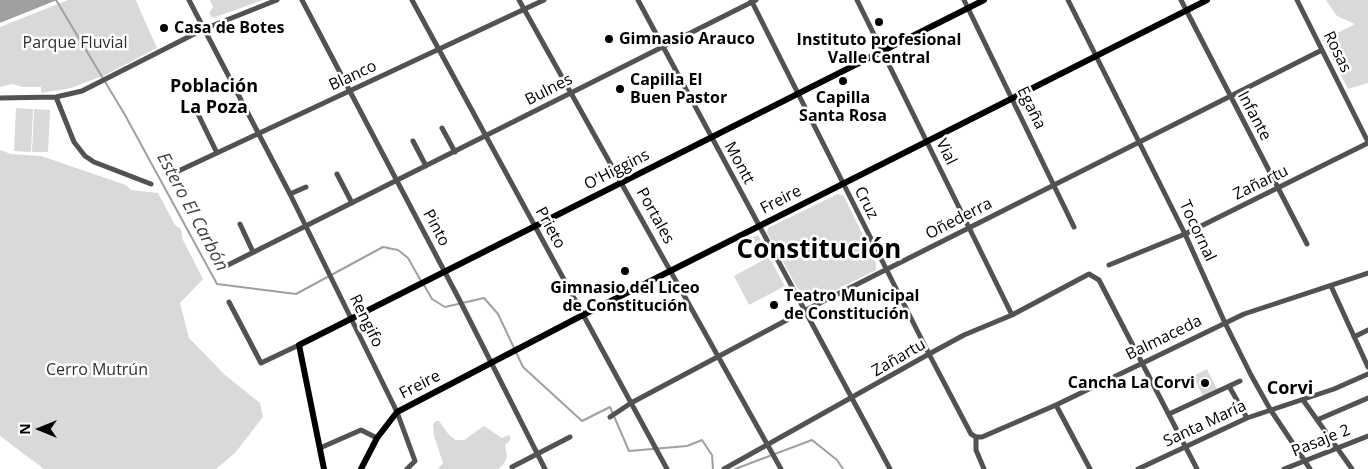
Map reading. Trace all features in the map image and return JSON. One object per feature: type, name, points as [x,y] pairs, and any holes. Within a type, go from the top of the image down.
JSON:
[{"type":"main road","name":"O'Higgins","points":[[299,345],[984,0]]},
{"type":"main road","name":"Freire","points":[[362,469],[377,438],[397,412],[583,315],[1207,0]]},
{"type":"main road","points":[[299,345],[324,469]]},
{"type":"street","name":"Rengifo","points":[[189,0],[290,194],[397,412],[415,461],[407,469]]},
{"type":"street","points":[[0,98],[56,97],[94,86],[204,29],[277,0]]},
{"type":"street","name":"Pinto","points":[[302,0],[463,306],[545,469]]},
{"type":"street","name":"Prieto","points":[[412,0],[667,469]]},
{"type":"street","name":"Portales","points":[[519,0],[778,461]]},
{"type":"street","name":"Blanco","points":[[172,174],[544,0]]},
{"type":"street","name":"Montt","points":[[638,0],[890,469]]},
{"type":"street","name":"Vial","points":[[857,0],[1012,315]]},
{"type":"street","name":"Egaña","points":[[964,0],[1074,227]]},
{"type":"street","name":"Tocornal","points":[[1068,0],[1185,234],[1225,323],[1270,409],[1310,469]]},
{"type":"street","name":"Infante","points":[[1181,0],[1307,244]]},
{"type":"street","name":"Rosas","points":[[1297,0],[1368,143]]},
{"type":"street","name":"Bulnes","points":[[222,268],[753,1]]},
{"type":"street","name":"Cruz","points":[[753,1],[928,354],[971,434],[976,436],[976,450],[984,469]]},
{"type":"street","name":"Oñederra","points":[[610,416],[804,311],[1322,50]]},
{"type":"street","points":[[56,97],[74,142],[85,156],[94,162],[152,184]]},
{"type":"street","points":[[196,110],[217,153]]},
{"type":"street","points":[[442,128],[454,152]]},
{"type":"street","points":[[413,141],[426,166]]},
{"type":"street","name":"Zañartu","points":[[1109,265],[1185,234],[1279,189],[1368,143]]},
{"type":"street","points":[[337,174],[352,203]]},
{"type":"street","points":[[290,194],[306,187]]},
{"type":"street","points":[[240,224],[253,252]]},
{"type":"street","name":"Balmaceda","points":[[976,436],[982,437],[1056,405],[1225,323],[1271,304],[1368,273]]},
{"type":"street","name":"Zañartu","points":[[724,469],[770,447],[928,354],[964,335],[1012,315],[1089,274],[1099,280],[1142,362]]},
{"type":"street","points":[[1331,286],[1368,367]]},
{"type":"street","name":"O'Higgins","points":[[229,302],[261,363],[299,345]]},
{"type":"street","points":[[1354,337],[1368,330]]},
{"type":"street","points":[[1142,362],[1197,469]]},
{"type":"street","name":"Santa María","points":[[1138,469],[1247,418],[1367,376]]},
{"type":"street","points":[[1169,414],[1240,380]]},
{"type":"street","points":[[1228,386],[1247,418]]},
{"type":"street","points":[[1317,420],[1368,398]]},
{"type":"street","points":[[1302,400],[1352,469]]},
{"type":"street","points":[[1056,405],[1090,469]]},
{"type":"street","points":[[320,448],[361,430],[377,438]]},
{"type":"street","name":"Pasaje 2","points":[[1284,469],[1368,436]]},
{"type":"street","points":[[512,467],[570,437]]},
{"type":"street","points":[[778,461],[781,469]]},
{"type":"street","points":[[778,461],[785,469]]},
{"type":"green space","name":"Parque Fluvial","points":[[68,0],[137,0],[157,48],[105,75],[71,88],[41,93],[41,87],[22,87],[13,84],[0,87],[0,27]]},
{"type":"green space","points":[[210,0],[263,0],[213,18],[209,13],[213,7]]},
{"type":"green space","points":[[1326,0],[1368,0],[1368,83],[1348,89],[1323,40],[1355,24],[1337,16]]},
{"type":"green space","points":[[16,108],[33,109],[31,152],[14,151]]},
{"type":"green space","points":[[34,109],[50,110],[48,152],[32,152]]},
{"type":"green space","name":"Cerro Mutrún","points":[[0,150],[11,154],[41,156],[126,185],[131,190],[158,193],[175,225],[181,229],[183,240],[203,279],[180,303],[189,338],[225,375],[260,403],[263,417],[235,453],[216,469],[44,469],[0,436]]},
{"type":"green space","points":[[838,194],[844,196],[876,263],[876,270],[810,303],[804,300],[767,233],[768,228]]},
{"type":"green space","points":[[758,235],[764,247],[755,251],[749,239]]},
{"type":"green space","points":[[769,257],[785,286],[749,305],[734,276]]},
{"type":"green space","name":"Cancha La Corvi","points":[[1207,369],[1217,389],[1203,396],[1193,376]]},
{"type":"green space","points":[[439,421],[449,435],[456,440],[464,440],[484,426],[502,438],[509,435],[511,439],[505,445],[507,456],[504,464],[498,469],[438,469],[443,463],[434,436],[433,424]]},
{"type":"shaded area","points":[[0,0],[57,0],[0,23]]},
{"type":"pier","points":[[51,3],[53,5],[0,25],[0,23]]},
{"type":"waterway","name":"Estero El Carbón","points":[[56,0],[125,115],[217,284],[296,294],[383,247],[398,250],[408,258],[421,281]]},
{"type":"waterway","name":"Estero El Carbón","points":[[424,285],[432,299],[445,307],[484,298],[498,314],[523,367],[582,421],[610,407],[629,451],[687,446],[702,440],[712,455],[713,469]]},
{"type":"waterway","name":"Estero El Carbón","points":[[735,469],[812,440],[837,460],[843,469]]},
{"type":"place","name":"Instituto profesional Valle Central","points":[[879,22]]},
{"type":"place","name":"Casa de Botes","points":[[164,28]]},
{"type":"place","name":"Gimnasio Arauco","points":[[609,39]]},
{"type":"place","name":"Capilla Santa Rosa","points":[[843,81]]},
{"type":"place","name":"Capilla El Buen Pastor","points":[[620,89]]},
{"type":"place","name":"Gimnasio del Liceo de Constitución","points":[[625,271]]},
{"type":"place","name":"Teatro Municipal de Constitución","points":[[774,305]]},
{"type":"place","name":"Cancha La Corvi","points":[[1205,383]]},
{"type":"district","name":"Población La Poza","points":[[214,97]]},
{"type":"district","name":"Constitución","points":[[819,251]]},
{"type":"district","name":"Corvi","points":[[1290,389]]}]
